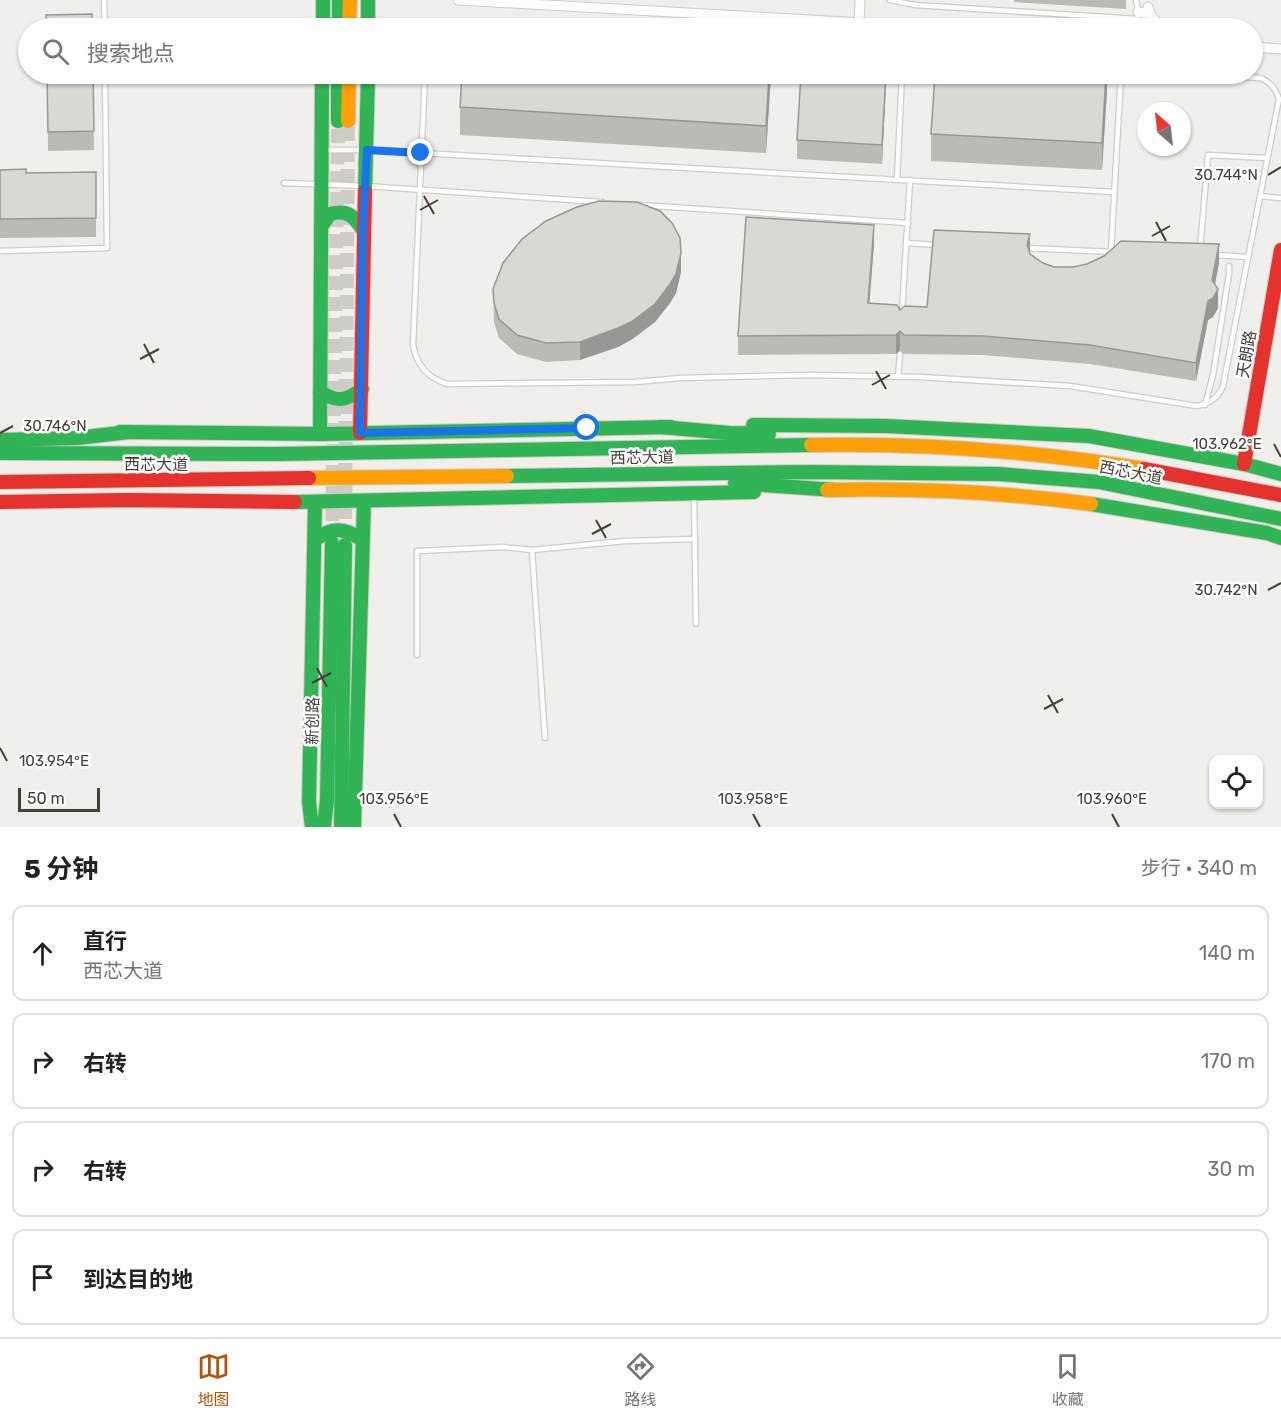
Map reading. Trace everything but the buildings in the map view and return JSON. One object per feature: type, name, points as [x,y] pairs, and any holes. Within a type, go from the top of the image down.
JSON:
[{"type":"main road","points":[[323,0],[323,18]]},
{"type":"main road","points":[[339,0],[339,18]]},
{"type":"main road","points":[[349,18],[350,0]]},
{"type":"main road","points":[[368,0],[368,18]]},
{"type":"main road","points":[[320,434],[322,84]]},
{"type":"main road","points":[[339,84],[343,121],[348,84]]},
{"type":"main road","points":[[360,433],[368,84]]},
{"type":"main road","points":[[321,228],[330,214],[343,211],[351,214],[363,230]]},
{"type":"main road","name":"天朗路","points":[[1244,464],[1281,250]]},
{"type":"main road","points":[[320,391],[331,399],[340,401],[349,399],[362,389]]},
{"type":"main road","name":"西芯大道","points":[[0,432],[320,434],[748,425],[886,426],[1089,436],[1244,464],[1281,474]]},
{"type":"main road","points":[[661,427],[729,433],[805,435],[890,444]]},
{"type":"main road","points":[[0,440],[77,438],[129,432]]},
{"type":"main road","name":"西芯大道","points":[[0,453],[276,454],[890,444],[1023,452],[1134,465],[1281,495]]},
{"type":"main road","name":"西芯大道","points":[[0,482],[809,472],[998,474],[1099,482],[1281,519]]},
{"type":"main road","points":[[596,474],[835,490]]},
{"type":"main road","points":[[0,502],[315,502],[926,490],[1014,495],[1146,511],[1267,533],[1281,538]]},
{"type":"main road","points":[[354,827],[364,501]]},
{"type":"main road","points":[[312,827],[309,802],[315,502]]},
{"type":"main road","points":[[315,540],[324,531],[334,530],[352,531],[362,540]]},
{"type":"main road","name":"新创路","points":[[324,827],[339,544],[341,827]]},
{"type":"street","points":[[458,0],[771,18]]},
{"type":"street","points":[[858,18],[860,0]]},
{"type":"street","points":[[1137,16],[1149,10],[1154,18]]},
{"type":"street","points":[[1263,48],[1281,49]]},
{"type":"lane","points":[[104,0],[105,18]]},
{"type":"lane","points":[[890,0],[915,5],[1137,16],[1136,0]]},
{"type":"lane","points":[[424,84],[413,345],[421,368],[435,380],[447,384],[635,382],[681,378],[799,375],[898,377],[1070,386],[1197,406],[1205,405],[1218,397],[1223,386],[1279,99],[1275,89],[1263,80]]},
{"type":"lane","points":[[0,251],[107,248],[105,84]]},
{"type":"lane","points":[[897,179],[902,84]]},
{"type":"lane","points":[[1111,252],[1120,84]]},
{"type":"lane","points":[[321,150],[367,150],[1114,192]]},
{"type":"lane","points":[[1200,255],[1208,155],[1267,158]]},
{"type":"lane","points":[[902,313],[910,180]]},
{"type":"lane","points":[[284,183],[420,189],[610,202]]},
{"type":"lane","points":[[1260,196],[1281,198]]},
{"type":"lane","points":[[634,204],[908,223]]},
{"type":"lane","points":[[906,243],[940,245]]},
{"type":"lane","points":[[1020,248],[1122,252]]},
{"type":"lane","points":[[1209,255],[1248,257]]},
{"type":"lane","points":[[1205,405],[1213,375],[1230,274],[1229,266]]},
{"type":"lane","points":[[898,377],[900,354]]},
{"type":"lane","points":[[694,493],[696,624]]},
{"type":"lane","points":[[417,655],[417,551],[503,547],[532,550],[625,541],[695,539]]},
{"type":"lane","points":[[532,550],[545,738]]},
{"type":"tunnel","points":[[332,542],[338,121]]},
{"type":"tunnel","points":[[345,540],[348,121]]},
{"type":"traffic: fast","points":[[323,0],[323,18]]},
{"type":"traffic: fast","points":[[339,0],[339,18]]},
{"type":"traffic: fast","points":[[368,0],[368,18]]},
{"type":"traffic: fast","points":[[320,434],[322,84]]},
{"type":"traffic: fast","points":[[338,84],[338,121]]},
{"type":"traffic: fast","points":[[365,191],[368,84]]},
{"type":"traffic: fast","points":[[321,227],[330,214],[341,212],[353,217],[363,230]]},
{"type":"traffic: fast","points":[[320,391],[341,399],[362,389]]},
{"type":"traffic: fast","points":[[753,425],[886,426],[1089,436],[1244,464],[1281,474]]},
{"type":"traffic: fast","points":[[661,427],[769,434]]},
{"type":"traffic: fast","points":[[120,432],[320,434],[671,427]]},
{"type":"traffic: fast","points":[[0,440],[77,438],[129,432]]},
{"type":"traffic: fast","points":[[0,453],[276,454],[811,445]]},
{"type":"traffic: fast","points":[[507,476],[809,472],[998,474],[1099,482],[1281,519]]},
{"type":"traffic: fast","points":[[735,483],[835,490]]},
{"type":"traffic: fast","points":[[295,502],[754,492]]},
{"type":"traffic: fast","points":[[354,827],[364,501]]},
{"type":"traffic: fast","points":[[312,827],[309,802],[315,502]]},
{"type":"traffic: fast","points":[[1091,504],[1267,533],[1281,538]]},
{"type":"traffic: fast","points":[[315,540],[338,530],[350,533],[362,540]]},
{"type":"traffic: fast","points":[[324,827],[327,800],[332,543]]},
{"type":"traffic: fast","points":[[341,827],[345,545]]},
{"type":"traffic: slow","points":[[349,18],[350,0]]},
{"type":"traffic: slow","points":[[348,121],[349,84]]},
{"type":"traffic: slow","points":[[811,445],[937,447],[1061,457],[1144,469]]},
{"type":"traffic: slow","points":[[309,478],[507,476]]},
{"type":"traffic: slow","points":[[827,490],[959,492],[1025,496],[1091,504]]},
{"type":"traffic: jam","points":[[360,433],[365,191]]},
{"type":"traffic: jam","points":[[1244,464],[1281,250]]},
{"type":"traffic: jam","points":[[1144,469],[1281,495]]},
{"type":"traffic: jam","points":[[0,482],[309,478]]},
{"type":"traffic: jam","points":[[0,502],[127,500],[295,502]]},
{"type":"route","points":[[421,153],[367,150],[363,230],[360,433],[587,428]]}]
